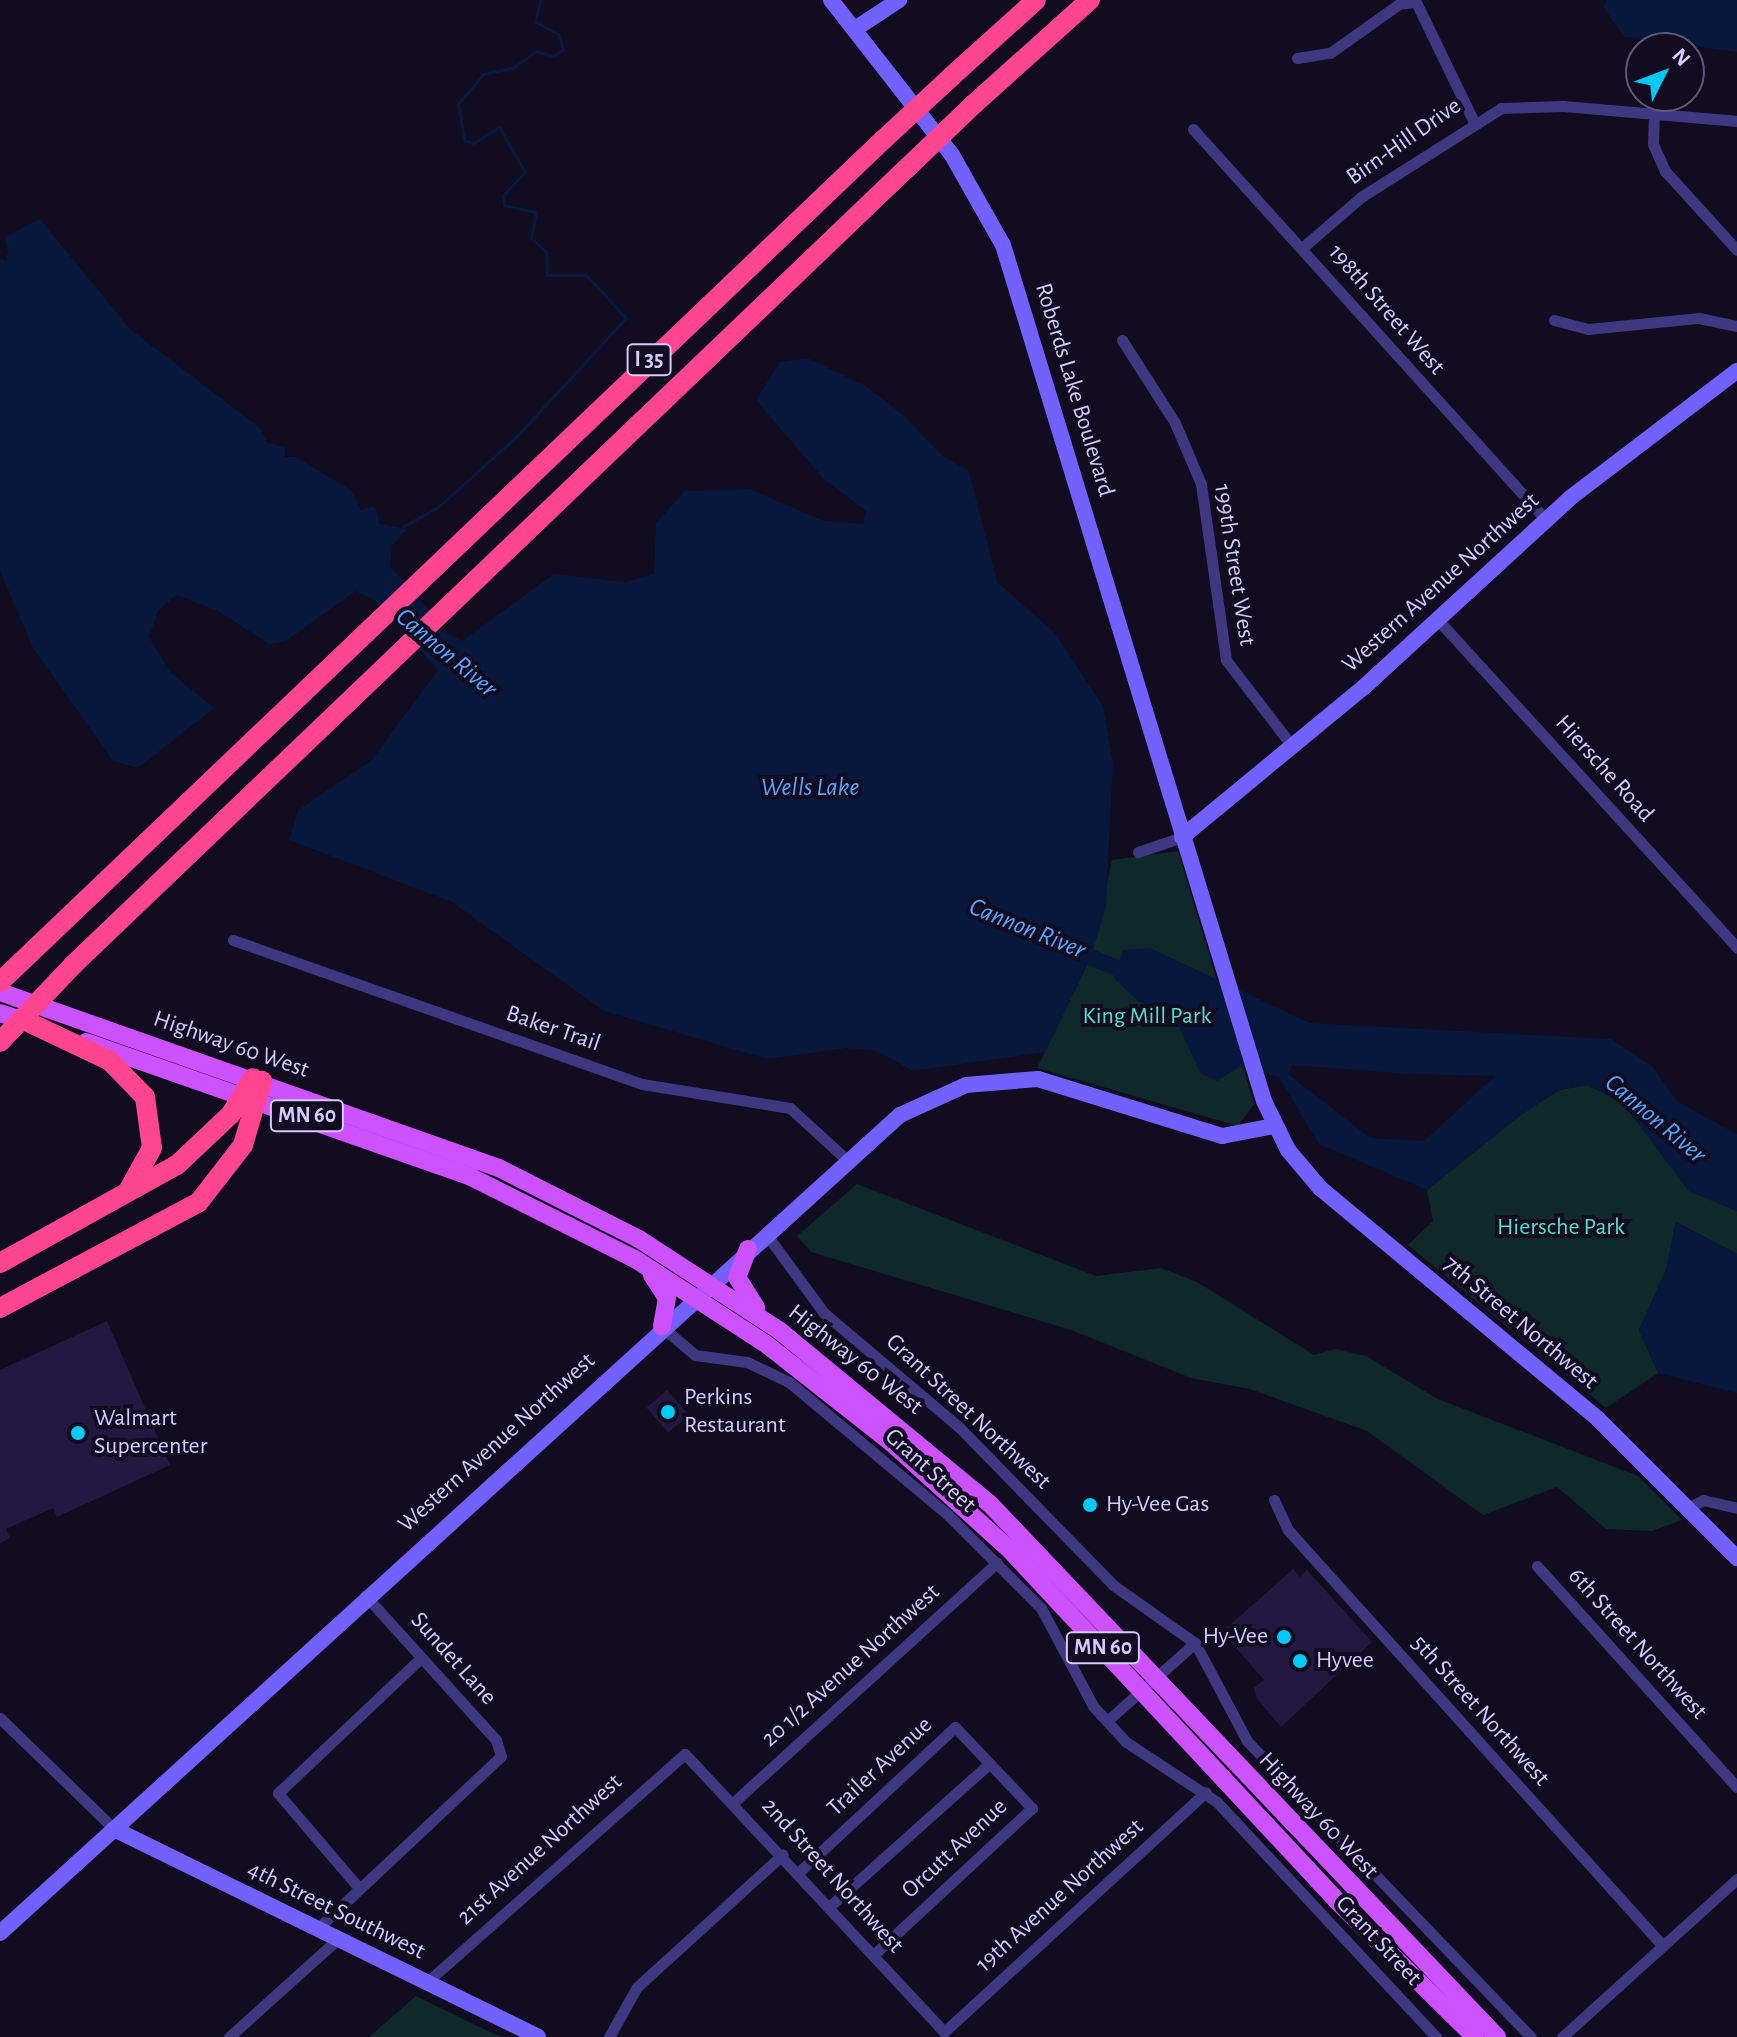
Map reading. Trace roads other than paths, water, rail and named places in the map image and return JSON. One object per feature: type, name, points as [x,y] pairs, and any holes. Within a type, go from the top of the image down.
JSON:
[{"type":"highway","name":"I 35","points":[[0,979],[32,952],[883,140],[1036,0]]},
{"type":"highway","name":"I 35","points":[[0,1031],[73,965],[396,653],[974,104],[1090,0]]},
{"type":"highway","points":[[0,1042],[73,965]]},
{"type":"highway","points":[[28,1022],[110,1061],[145,1097],[152,1148],[138,1180],[113,1203]]},
{"type":"highway","points":[[0,1263],[177,1165],[254,1088]]},
{"type":"highway","points":[[0,1308],[199,1202],[231,1166],[254,1088]]},
{"type":"main road","name":"Highway 60 West","points":[[0,992],[254,1088],[471,1177],[635,1259],[696,1296],[830,1392],[953,1496],[1475,2037]]},
{"type":"main road","name":"Highway 60 West","points":[[0,1013],[254,1088],[499,1168],[711,1283],[780,1331],[990,1504],[1497,2037]]},
{"type":"main road","points":[[748,1249],[738,1283],[780,1331]]},
{"type":"main road","points":[[635,1259],[666,1292],[662,1327]]},
{"type":"street","name":"Roberds Lake Boulevard","points":[[831,0],[952,155],[1003,245],[1182,837]]},
{"type":"street","points":[[855,29],[899,0]]},
{"type":"street","points":[[1297,58],[1330,53],[1399,4],[1415,1],[1473,120]]},
{"type":"street","name":"Birn-Hill Drive","points":[[1302,248],[1473,120],[1529,105],[1737,121]]},
{"type":"street","points":[[1654,114],[1653,144],[1665,171],[1737,250]]},
{"type":"street","name":"198th Street West","points":[[1193,129],[1546,520]]},
{"type":"street","points":[[1554,320],[1588,329],[1699,318],[1737,326]]},
{"type":"street","name":"199th Street West","points":[[1122,340],[1175,423],[1201,484],[1226,660],[1292,746]]},
{"type":"street","name":"Western Avenue Northwest","points":[[1182,837],[1438,620],[1546,520],[1737,371]]},
{"type":"street","name":"Hiersche Road","points":[[1438,620],[1737,948]]},
{"type":"street","points":[[1138,852],[1182,837]]},
{"type":"street","name":"7th Street Northwest","points":[[1182,837],[1257,1081],[1274,1126],[1320,1188],[1598,1419],[1737,1558]]},
{"type":"street","name":"Baker Trail","points":[[233,940],[642,1084],[790,1108],[847,1160]]},
{"type":"street","name":"Western Avenue Northwest","points":[[0,1933],[365,1595],[748,1249],[847,1160],[921,1101],[989,1080],[1038,1079],[1222,1136],[1274,1126]]},
{"type":"street","name":"Grant Street Northwest","points":[[766,1234],[824,1313],[959,1427],[1113,1585],[1195,1643],[1247,1741],[1531,2037]]},
{"type":"street","name":"Grant Street","points":[[662,1327],[695,1355],[747,1362],[789,1382],[997,1563],[1055,1626],[1082,1687],[1107,1721],[1139,1754],[1206,1792],[1436,2037]]},
{"type":"street","name":"5th Street Northwest","points":[[1274,1500],[1288,1530],[1663,1946]]},
{"type":"street","points":[[1688,1508],[1703,1500],[1737,1508]]},
{"type":"street","name":"20 1/2 Avenue Northwest","points":[[735,1801],[997,1563]]},
{"type":"street","name":"6th Street Northwest","points":[[1537,1566],[1737,1787]]},
{"type":"street","name":"Sundet Lane","points":[[359,1888],[501,1756],[496,1740],[365,1595]]},
{"type":"street","points":[[1107,1721],[1195,1643]]},
{"type":"street","points":[[318,1928],[359,1888],[278,1793],[421,1658]]},
{"type":"street","points":[[0,1718],[114,1829]]},
{"type":"street","name":"Trailer Avenue","points":[[799,1872],[955,1727],[989,1764]]},
{"type":"street","name":"2nd Street Northwest","points":[[685,1754],[735,1801],[944,2032]]},
{"type":"street","name":"21st Avenue Northwest","points":[[427,1982],[685,1754]]},
{"type":"street","points":[[830,1906],[989,1764]]},
{"type":"street","name":"Orcutt Avenue","points":[[873,1955],[1032,1808],[989,1764]]},
{"type":"street","name":"19th Avenue Northwest","points":[[944,2032],[1206,1792]]},
{"type":"street","name":"4th Street Southwest","points":[[114,1829],[538,2037]]},
{"type":"street","points":[[609,2037],[637,1987],[783,1854]]},
{"type":"street","points":[[1562,2037],[1737,1879]]},
{"type":"street","points":[[229,2037],[338,1939]]},
{"type":"water","points":[[1606,0],[1737,0],[1737,52],[1705,48],[1705,32],[1625,32],[1624,37],[1604,8]]},
{"type":"water","name":"Wells Lake","points":[[40,219],[130,329],[259,427],[268,443],[285,447],[285,457],[296,457],[351,490],[361,510],[375,506],[380,524],[407,529],[392,546],[390,566],[436,618],[431,624],[462,641],[554,574],[626,582],[654,574],[656,523],[685,491],[750,489],[821,520],[863,524],[866,511],[823,478],[756,400],[780,362],[807,358],[866,386],[904,416],[944,457],[969,471],[997,582],[1055,633],[1103,706],[1113,763],[1106,906],[1091,957],[1045,1052],[913,1071],[877,1051],[847,1048],[767,1059],[604,1011],[452,902],[289,840],[298,810],[371,761],[438,670],[375,600],[356,591],[286,641],[269,644],[218,611],[176,595],[158,611],[149,637],[170,672],[214,708],[138,768],[113,761],[33,648],[0,571],[0,258],[6,261],[5,237]]},
{"type":"water","points":[[1150,948],[1310,1023],[1611,1039],[1652,1066],[1678,1102],[1737,1134],[1737,1211],[1689,1191],[1623,1103],[1587,1085],[1559,1090],[1522,1114],[1427,1190],[1319,1144],[1279,1077],[1239,1067],[1217,1081],[1201,1074],[1174,1016],[1138,1001],[1114,978],[1123,950]],"holes":[[[1292,1065],[1409,1074],[1495,1076],[1424,1141],[1370,1138],[1288,1074]]]},
{"type":"water","points":[[1676,1222],[1737,1254],[1737,1393],[1658,1373],[1639,1330],[1666,1270]]},
{"type":"waterway","points":[[404,526],[438,507],[516,437],[626,318],[586,275],[547,275],[546,252],[531,238],[536,212],[504,205],[503,195],[525,172],[499,127],[473,143],[464,140],[458,104],[483,74],[512,68],[536,51],[554,56],[563,49],[558,34],[535,22],[540,0]]},
{"type":"waterway","name":"Cannon River","points":[[1071,949],[1138,977]]},
{"type":"place","name":"Perkins Restaurant","points":[[668,1412]]},
{"type":"place","name":"Walmart Supercenter","points":[[78,1433]]},
{"type":"place","name":"Hy-Vee Gas","points":[[1090,1505]]},
{"type":"place","name":"Hy-Vee","points":[[1284,1637]]},
{"type":"place","name":"Hyvee","points":[[1300,1661]]},
{"type":"park label","name":"King Mill Park","points":[[1147,1017]]},
{"type":"park label","name":"Hiersche Park","points":[[1561,1228]]}]
